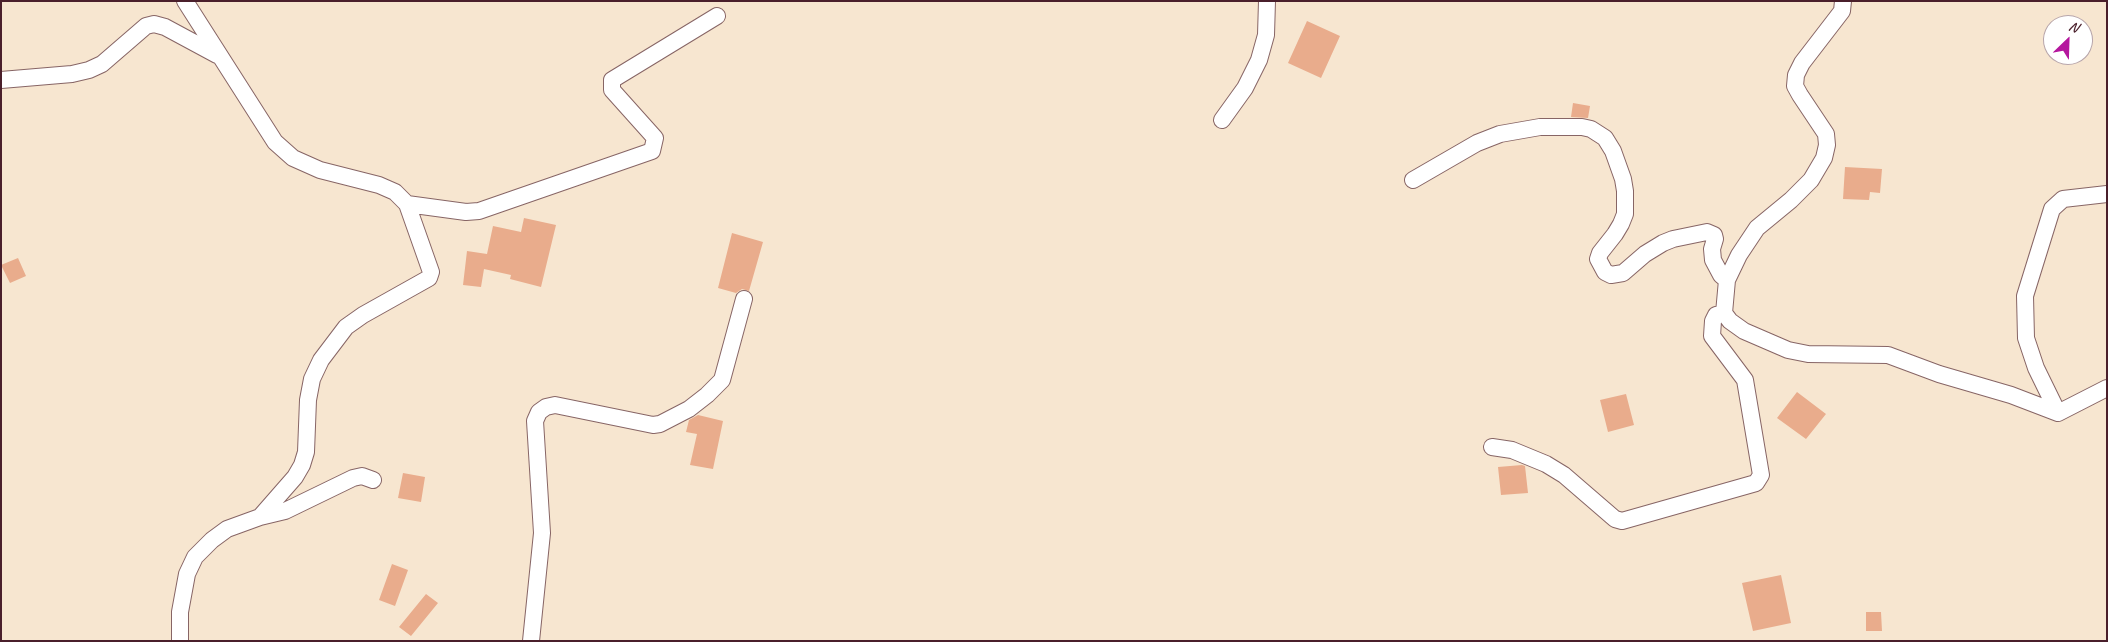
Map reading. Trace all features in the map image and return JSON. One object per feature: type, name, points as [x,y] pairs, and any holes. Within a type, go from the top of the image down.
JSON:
[{"type":"street","points":[[185,1],[275,142],[293,158],[320,170],[379,185],[394,192],[407,204],[431,267],[429,278],[363,315],[346,327],[321,360],[312,379],[308,400],[306,452],[302,465],[295,478],[260,517]]},
{"type":"street","points":[[1222,120],[1245,88],[1259,60],[1266,35],[1266,1]]},
{"type":"street","points":[[1843,1],[1842,11],[1802,63],[1796,75],[1795,86],[1800,96],[1826,134],[1827,145],[1824,158],[1811,180],[1791,200],[1757,228],[1739,255],[1727,280],[1724,313],[1730,321],[1744,331],[1788,350],[1808,354],[1888,355],[1939,374],[2011,395],[2058,413],[2107,388]]},
{"type":"street","points":[[407,204],[466,212],[479,211],[652,151],[655,138],[612,90],[612,80],[717,16]]},
{"type":"street","points":[[1,80],[72,74],[89,70],[102,64],[146,26],[154,24],[165,26],[219,56]]},
{"type":"street","points":[[1413,180],[1477,143],[1500,134],[1540,127],[1582,127],[1591,129],[1599,133],[1609,144],[1620,168],[1625,191],[1625,214],[1615,234],[1600,253],[1598,259],[1605,272],[1611,275],[1623,273],[1645,254],[1663,243],[1707,232],[1714,235],[1713,260],[1721,275],[1727,280]]},
{"type":"street","points":[[2058,413],[2036,368],[2026,338],[2025,296],[2052,209],[2063,199],[2107,194]]},
{"type":"street","points":[[531,641],[542,533],[536,430],[539,412],[546,407],[555,405],[653,425],[660,424],[688,409],[707,396],[722,380],[744,299]]},
{"type":"street","points":[[1492,447],[1512,450],[1546,464],[1564,475],[1615,519],[1622,521],[1756,483],[1761,475],[1745,380],[1738,369],[1720,350],[1712,336],[1713,321],[1716,315],[1724,313]]},
{"type":"street","points":[[180,641],[180,612],[186,574],[195,557],[212,540],[227,529],[260,517],[285,511],[353,478],[362,476],[373,480]]},
{"type":"building","points":[[1307,21],[1340,36],[1321,78],[1288,63]]},
{"type":"building","points":[[1573,103],[1590,106],[1588,118],[1571,117]]},
{"type":"building","points":[[1845,167],[1882,169],[1880,193],[1870,192],[1869,200],[1843,199]]},
{"type":"building","points":[[524,218],[556,225],[541,287],[510,279],[511,275],[484,269],[481,287],[463,285],[467,251],[487,254],[493,226],[521,232]]},
{"type":"building","points":[[732,233],[763,242],[749,291],[742,289],[736,293],[718,288]]},
{"type":"building","points":[[18,258],[26,276],[10,283],[1,265]]},
{"type":"building","points":[[1797,392],[1826,414],[1806,439],[1777,418]]},
{"type":"building","points":[[1626,394],[1634,425],[1608,432],[1600,400]]},
{"type":"building","points":[[698,415],[723,421],[713,469],[690,465],[697,434],[686,432],[689,420]]},
{"type":"building","points":[[1525,466],[1528,493],[1501,495],[1498,467]]},
{"type":"building","points":[[403,473],[425,477],[421,502],[398,498]]},
{"type":"building","points":[[392,564],[408,570],[395,606],[379,600]]},
{"type":"building","points":[[1781,575],[1791,623],[1753,631],[1742,583]]},
{"type":"building","points":[[426,594],[438,603],[411,636],[399,627]]},
{"type":"building","points":[[1866,612],[1881,612],[1882,631],[1866,631]]}]
